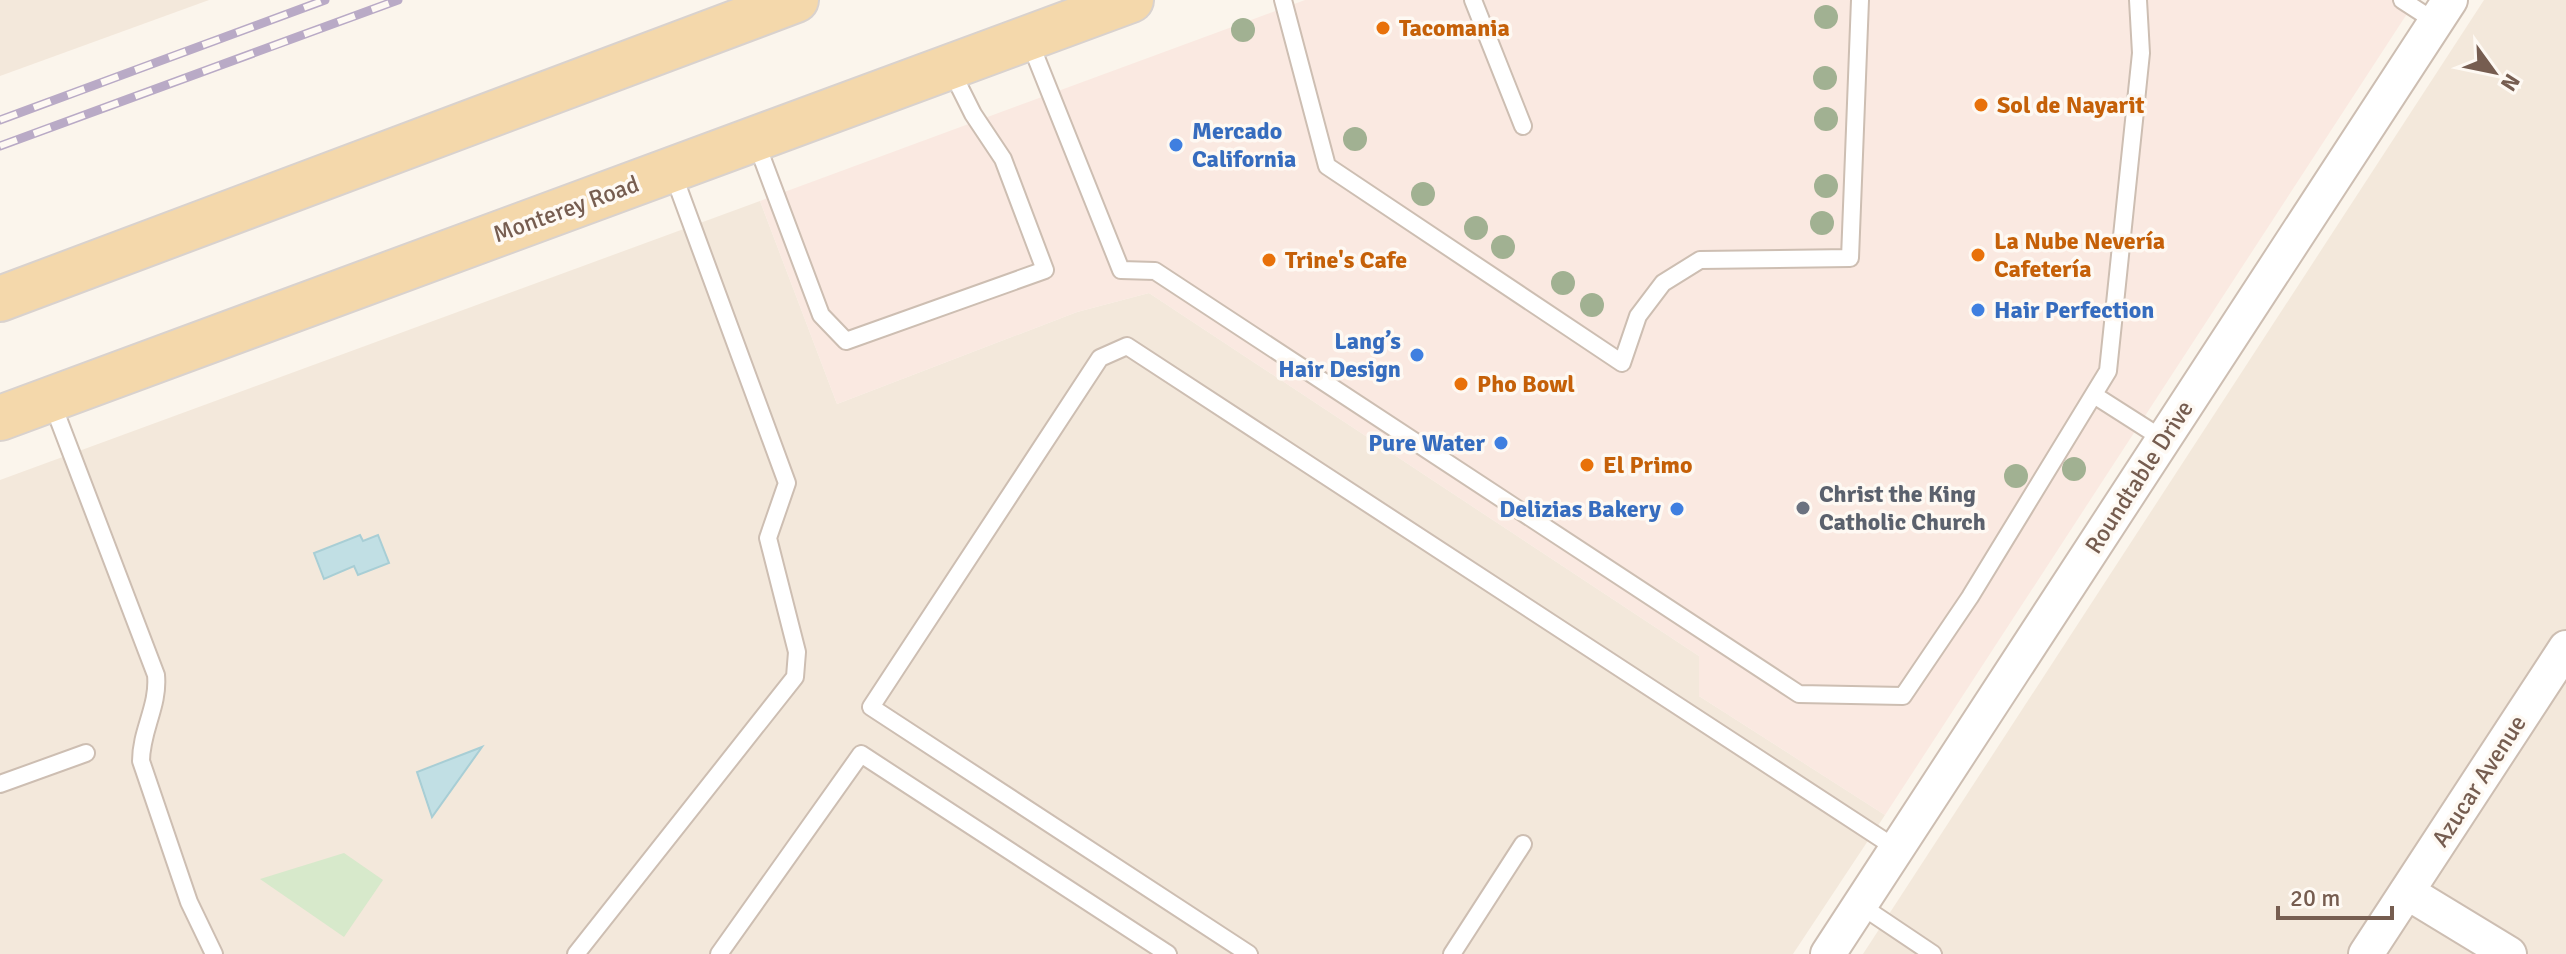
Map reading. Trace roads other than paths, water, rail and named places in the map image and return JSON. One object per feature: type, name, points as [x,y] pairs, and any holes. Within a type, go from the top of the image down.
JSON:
[{"type":"main road","points":[[0,299],[796,0]]},
{"type":"main road","name":"Monterey Road","points":[[0,418],[1131,0]]},
{"type":"main road","points":[[0,278],[154,242]]},
{"type":"street","name":"Roundtable Drive","points":[[1828,954],[2443,11]]},
{"type":"street","name":"Azucar Avenue","points":[[2366,954],[2566,648]]},
{"type":"street","points":[[2407,892],[2509,954]]},
{"type":"lane","points":[[1283,0],[1327,166],[1622,363],[1638,316],[1663,283],[1700,260],[1850,258],[1860,0]]},
{"type":"lane","points":[[1473,0],[1523,126]]},
{"type":"lane","points":[[1028,38],[1121,270],[1155,271],[1799,694],[1903,696],[1970,597],[2108,371],[2141,53],[2138,0]]},
{"type":"lane","points":[[2402,0],[2443,11]]},
{"type":"lane","points":[[754,139],[821,315],[846,341],[1045,270],[1003,159],[973,114],[950,67]]},
{"type":"lane","points":[[576,954],[795,677],[797,652],[768,538],[787,483],[671,170]]},
{"type":"lane","points":[[1249,954],[871,707],[1100,358],[1127,346],[1897,849]]},
{"type":"lane","points":[[2094,395],[2163,439]]},
{"type":"lane","points":[[51,399],[156,675],[158,696],[141,740],[141,761],[189,902],[214,954]]},
{"type":"lane","points":[[0,784],[86,753]]},
{"type":"lane","points":[[719,954],[861,754],[1168,954]]},
{"type":"lane","points":[[1452,954],[1523,844]]},
{"type":"lane","points":[[1860,905],[1933,954]]},
{"type":"water","points":[[360,535],[363,541],[378,535],[389,563],[358,575],[354,566],[324,579],[314,553]]},
{"type":"water","points":[[482,747],[432,817],[417,772]]},
{"type":"railway","points":[[0,120],[325,0]]},
{"type":"railway","points":[[0,146],[398,0]]},
{"type":"place","name":"Tacomania","points":[[1383,28]]},
{"type":"place","name":"Sol de Nayarit","points":[[1981,105]]},
{"type":"place","name":"Mercado California","points":[[1176,145]]},
{"type":"place","name":"La Nube Nevería Cafetería","points":[[1978,255]]},
{"type":"place","name":"Trine's Cafe","points":[[1269,260]]},
{"type":"place","name":"Hair Perfection","points":[[1978,310]]},
{"type":"place","name":"Lang’s Hair Design","points":[[1417,355]]},
{"type":"place","name":"Pho Bowl","points":[[1461,384]]},
{"type":"place","name":"Pure Water","points":[[1501,443]]},
{"type":"place","name":"El Primo","points":[[1587,465]]},
{"type":"place","name":"Christ the King Catholic Church","points":[[1803,508]]},
{"type":"place","name":"Delizias Bakery","points":[[1677,509]]}]
